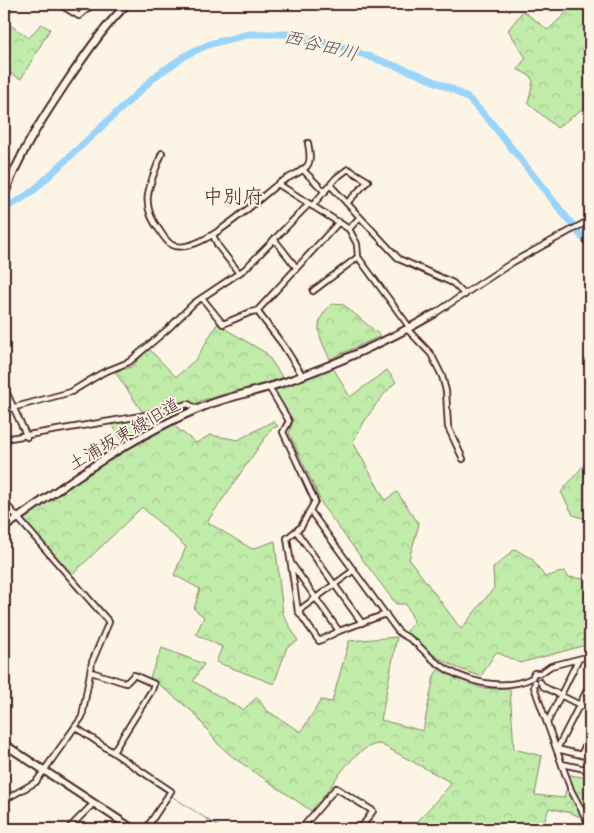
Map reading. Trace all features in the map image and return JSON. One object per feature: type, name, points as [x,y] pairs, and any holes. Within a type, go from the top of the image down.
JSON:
[{"type":"street","points":[[60,4],[80,16],[92,4]]},
{"type":"street","points":[[4,196],[18,160],[31,135],[97,38],[127,4]]},
{"type":"street","points":[[162,153],[147,195],[147,208],[153,222],[169,242],[175,246],[200,242],[213,235],[258,202],[278,184],[302,169],[309,162],[308,143]]},
{"type":"street","points":[[302,169],[325,192]]},
{"type":"street","points":[[12,408],[71,392],[102,373],[129,362],[194,303],[216,286],[239,273],[348,169],[366,179],[364,186],[347,203]]},
{"type":"street","points":[[278,184],[349,229],[357,244],[358,257],[409,329],[431,354],[442,376],[446,391],[448,427],[463,459]]},
{"type":"street","points":[[330,186],[399,258],[453,283],[465,295]]},
{"type":"street","points":[[349,229],[359,218]]},
{"type":"street","points":[[434,314],[513,262],[570,229],[590,220]]},
{"type":"street","points":[[202,298],[223,324],[258,311],[296,267],[339,222]]},
{"type":"street","points":[[213,235],[218,246],[239,273]]},
{"type":"street","points":[[274,239],[296,267]]},
{"type":"street","points":[[313,290],[358,257]]},
{"type":"street","points":[[258,311],[302,375]]},
{"type":"street","name":"土浦坂東線旧道","points":[[4,528],[114,454],[198,409],[302,375],[409,329],[434,314]]},
{"type":"street","points":[[4,387],[12,408],[27,437]]},
{"type":"street","points":[[269,387],[289,421],[283,432],[315,498],[312,512],[296,532],[287,538],[298,611],[319,641],[339,631],[386,614]]},
{"type":"street","points":[[4,439],[27,437],[141,416],[188,404],[198,409]]},
{"type":"street","points":[[4,502],[109,622],[92,662],[82,717],[36,782],[4,800]]},
{"type":"street","points":[[312,512],[399,633],[412,640],[435,662],[464,677],[513,685],[536,681],[543,678],[541,673]]},
{"type":"street","points":[[296,532],[362,623]]},
{"type":"street","points":[[290,562],[339,631]]},
{"type":"street","points":[[298,611],[354,570]]},
{"type":"street","points":[[590,656],[551,666],[541,673],[534,673],[536,681],[534,687],[548,721],[571,790],[590,826]]},
{"type":"street","points":[[548,721],[578,660]]},
{"type":"street","points":[[91,672],[126,683],[134,675],[154,684],[114,752]]},
{"type":"street","points":[[536,681],[544,687],[590,710]]},
{"type":"street","points":[[557,749],[590,684]]},
{"type":"street","points":[[75,727],[171,791],[146,829]]},
{"type":"street","points":[[581,755],[590,736]]},
{"type":"street","points":[[4,744],[134,829]]},
{"type":"street","points":[[557,749],[590,757]]},
{"type":"street","points":[[562,764],[590,770]]},
{"type":"street","points":[[301,829],[336,788],[373,811],[360,829]]},
{"type":"street","points":[[68,829],[94,803]]},
{"type":"green space","points":[[4,4],[13,4],[7,23],[29,38],[41,24],[50,29],[21,79],[4,70]]},
{"type":"green space","points":[[575,4],[590,4],[590,99],[585,107],[557,128],[528,103],[533,81],[530,76],[517,69],[526,58],[508,30],[523,11],[548,30]]},
{"type":"green space","points":[[332,304],[344,305],[381,336],[330,359],[320,337],[319,324],[325,311]]},
{"type":"green space","points":[[217,324],[266,353],[283,378],[200,401],[170,418],[173,425],[196,443],[210,435],[238,440],[273,421],[278,426],[271,429],[207,522],[252,549],[275,541],[283,614],[298,641],[287,647],[274,684],[216,662],[222,647],[196,634],[204,617],[194,609],[200,589],[174,575],[186,547],[142,507],[71,576],[23,520],[75,482],[127,449],[112,424],[146,417],[115,372],[131,367],[149,349],[176,377],[196,359]]},
{"type":"green space","points":[[332,366],[350,397],[387,370],[396,382],[372,410],[353,442],[385,500],[397,492],[419,524],[409,559],[461,629],[494,588],[493,568],[515,549],[532,559],[545,577],[565,571],[568,577],[585,579],[590,594],[590,644],[520,663],[496,652],[481,676],[460,669],[440,658],[406,633],[414,621],[406,604],[396,604],[324,508],[289,433],[293,421],[273,391]]},
{"type":"green space","points":[[590,458],[590,520],[573,515],[561,492]]},
{"type":"green space","points":[[397,637],[381,720],[423,731],[434,676],[439,668],[481,688],[510,689],[514,749],[542,756],[535,795],[564,798],[570,775],[590,778],[590,821],[571,813],[549,808],[542,829],[426,828],[418,821],[452,783],[380,744],[370,746],[351,761],[333,782],[313,812],[234,758],[218,744],[194,713],[150,677],[162,648],[204,664],[193,681],[243,710],[257,697],[266,710],[301,732],[321,700],[332,702],[349,641]]},
{"type":"waterway","name":"西谷田川","points":[[4,208],[20,200],[35,189],[158,74],[188,54],[210,44],[250,34],[287,34],[331,43],[415,73],[454,90],[469,99],[490,121],[590,247]]},
{"type":"waterway","points":[[75,731],[167,793]]},
{"type":"waterway","points":[[170,795],[222,829]]},
{"type":"district","name":"中別府","points":[[233,196]]}]
